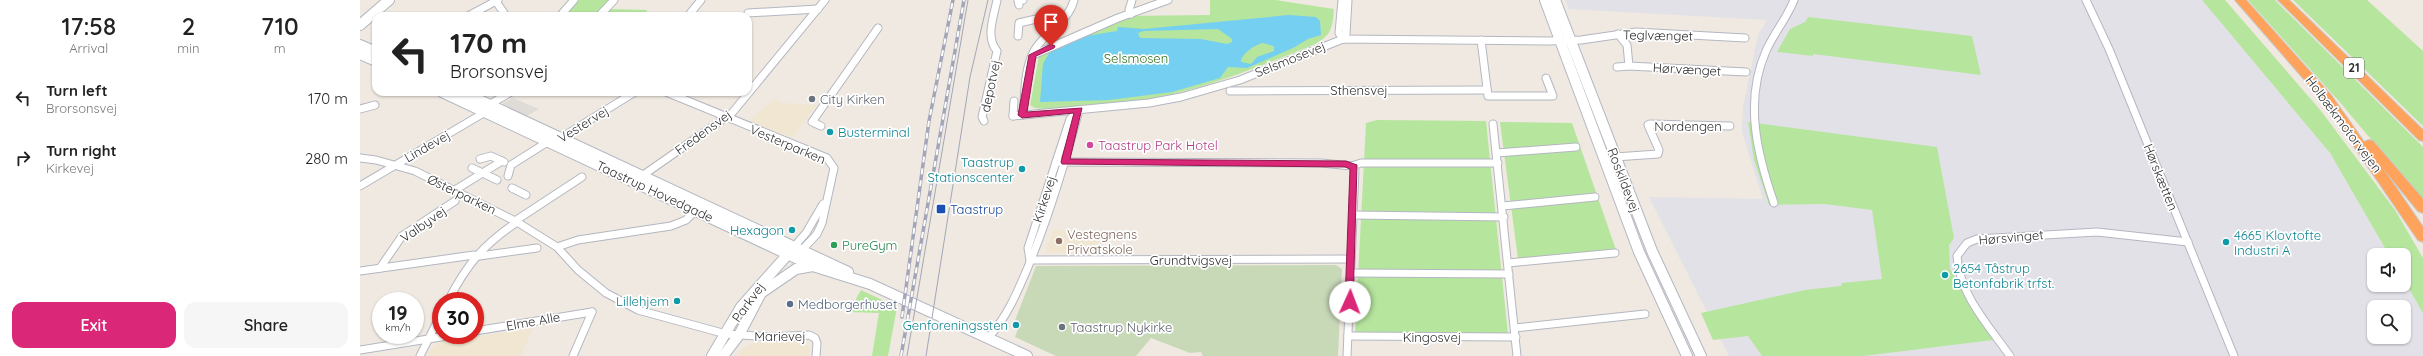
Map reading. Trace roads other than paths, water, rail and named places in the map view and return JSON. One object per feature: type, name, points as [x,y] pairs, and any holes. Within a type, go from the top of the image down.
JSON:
[{"type":"highway","name":"Holbækmotorvejen","points":[[2240,0],[2327,98],[2423,237]]},
{"type":"highway","name":"21","points":[[2283,0],[2423,137]]},
{"type":"highway","points":[[2327,98],[2348,120],[2423,208]]},
{"type":"street","points":[[360,18],[381,0]]},
{"type":"street","points":[[375,12],[389,0]]},
{"type":"street","points":[[475,12],[496,0],[504,12]]},
{"type":"street","points":[[564,12],[574,0]]},
{"type":"street","points":[[603,12],[614,0]]},
{"type":"street","points":[[691,12],[701,0]]},
{"type":"street","name":"Fredensvej","points":[[752,89],[825,0]]},
{"type":"street","name":"depotvej","points":[[984,121],[982,117],[997,51],[991,45],[991,38],[997,0]]},
{"type":"street","points":[[1022,115],[1033,55],[1042,39],[1069,15],[1074,6],[1074,0]]},
{"type":"street","points":[[1131,14],[1129,10],[1132,0]]},
{"type":"street","points":[[1033,55],[1168,0]]},
{"type":"street","points":[[1342,0],[1339,33],[1343,39],[1346,34],[1348,0]]},
{"type":"street","name":"Roskildevej","points":[[1545,0],[1639,252],[1687,356]]},
{"type":"street","name":"Roskildevej","points":[[1555,0],[1652,251],[1701,356]]},
{"type":"street","points":[[1774,203],[1757,144],[1754,115],[1755,93],[1766,53],[1794,0]]},
{"type":"street","name":"Hørskætten","points":[[2086,0],[2108,49],[2234,356]]},
{"type":"street","points":[[748,12],[818,9]]},
{"type":"street","points":[[360,25],[372,15]]},
{"type":"street","points":[[1018,36],[1019,23],[1049,16],[1064,18]]},
{"type":"street","points":[[821,126],[812,122],[878,28]]},
{"type":"street","name":"Teglvænget","points":[[1571,40],[1636,32],[1745,38]]},
{"type":"street","points":[[1618,34],[1627,45],[1629,66]]},
{"type":"street","name":"Selsmosevej","points":[[1013,116],[1149,103],[1214,89],[1343,39],[1571,40]]},
{"type":"street","points":[[1481,40],[1487,90]]},
{"type":"street","points":[[360,45],[372,50]]},
{"type":"street","points":[[360,54],[372,59]]},
{"type":"street","name":"Hørvænget","points":[[1617,67],[1629,66],[1746,72]]},
{"type":"street","name":"Sthensvej","points":[[1230,91],[1487,90],[1488,96],[1553,96],[1546,78]]},
{"type":"street","name":"Taastrup Hovedgade","points":[[453,96],[487,108]]},
{"type":"street","name":"Taastrup Hovedgade","points":[[468,96],[487,108],[554,141],[638,178],[795,251],[813,266],[870,284],[1027,356]]},
{"type":"street","name":"Lindevej","points":[[360,186],[506,96]]},
{"type":"street","name":"Vestervej","points":[[511,165],[628,96]]},
{"type":"street","name":"Vesterparken","points":[[675,96],[827,158],[834,168],[826,198],[795,251]]},
{"type":"street","name":"Fredensvej","points":[[638,178],[726,118],[746,96]]},
{"type":"street","points":[[1014,101],[1013,116],[1018,120],[1067,115],[1079,110]]},
{"type":"street","points":[[360,109],[375,105]]},
{"type":"street","name":"Kirkevej","points":[[988,338],[1002,324],[1009,313],[1030,260],[1039,242],[1065,162],[1079,110]]},
{"type":"street","name":"Kirkevej","points":[[1030,260],[1028,248],[1070,119],[1079,110]]},
{"type":"street","points":[[1493,124],[1503,206],[1517,356]]},
{"type":"street","name":"Nordengen","points":[[1615,157],[1658,154],[1659,150],[1648,125],[1650,124],[1730,126]]},
{"type":"street","points":[[1497,154],[1576,146]]},
{"type":"street","points":[[480,159],[491,156],[511,165],[508,176]]},
{"type":"street","name":"Østerparken","points":[[360,158],[396,164],[415,171],[516,221],[558,247],[578,270],[606,293],[638,310],[726,334]]},
{"type":"street","points":[[455,190],[502,161]]},
{"type":"street","points":[[1056,162],[1321,163],[1352,166],[1362,162],[1498,163]]},
{"type":"street","points":[[1347,356],[1355,170],[1352,166]]},
{"type":"street","points":[[472,168],[497,180]]},
{"type":"street","points":[[453,292],[473,256],[490,240],[582,177]]},
{"type":"street","name":"Taastrup Hovedgade","points":[[638,178],[696,210],[862,278],[870,284]]},
{"type":"street","points":[[512,188],[526,195]]},
{"type":"street","points":[[1503,206],[1595,197]]},
{"type":"street","name":"Valbyvej","points":[[380,268],[402,236],[455,201]]},
{"type":"street","points":[[558,247],[578,240],[680,223],[696,210]]},
{"type":"street","points":[[1353,215],[1504,217]]},
{"type":"street","name":"Hørsvinget","points":[[2010,356],[1966,288],[1957,269],[1957,256],[1968,243],[1977,239],[2097,232],[2188,242]]},
{"type":"street","name":"Valbyvej","points":[[360,271],[537,248]]},
{"type":"street","name":"Parkvej","points":[[724,356],[739,335],[761,293],[795,251]]},
{"type":"street","name":"Parkvej","points":[[712,356],[741,307],[795,251]]},
{"type":"street","points":[[1508,263],[1615,253]]},
{"type":"street","name":"Grundtvigsvej","points":[[1030,260],[1351,259]]},
{"type":"street","name":"Parkvej","points":[[761,293],[796,269],[813,266]]},
{"type":"street","points":[[1351,273],[1509,274]]},
{"type":"street","name":"Elme Alle","points":[[484,330],[592,312],[573,356]]},
{"type":"street","points":[[1514,328],[1645,314]]},
{"type":"street","points":[[420,356],[432,331]]},
{"type":"street","name":"Marievej","points":[[726,334],[772,337],[809,335],[815,338],[817,343],[816,356]]},
{"type":"street","name":"Kingosvej","points":[[1348,336],[1516,337]]},
{"type":"street","points":[[360,350],[432,338]]},
{"type":"water","name":"Selsmosen","points":[[1289,15],[1316,17],[1320,21],[1321,35],[1308,39],[1293,48],[1247,68],[1228,67],[1220,78],[1172,92],[1109,100],[1040,102],[1043,64],[1049,53],[1080,37],[1117,31],[1118,27],[1144,29]],"holes":[[[1218,29],[1232,39],[1232,42],[1227,44],[1201,39],[1140,38],[1138,33],[1144,31]],[[1263,43],[1274,46],[1274,51],[1257,57],[1251,64],[1241,62],[1243,56],[1249,50]]]},
{"type":"tram line","points":[[907,356],[968,0]]},
{"type":"tram line","points":[[926,356],[970,77],[988,0]]},
{"type":"railway","points":[[902,317],[929,121],[953,0]]},
{"type":"railway","points":[[901,356],[964,0]]},
{"type":"place","name":"City Kirken","points":[[812,99]]},
{"type":"place","name":"Busterminal","points":[[830,132]]},
{"type":"place","name":"Taastrup Park Hotel","points":[[1090,145]]},
{"type":"place","name":"Taastrup Stationscenter","points":[[1022,169]]},
{"type":"place","name":"Taastrup","points":[[941,209]]},
{"type":"place","name":"Hexagon","points":[[792,230]]},
{"type":"place","name":"Vestegnens Privatskole","points":[[1059,241]]},
{"type":"place","name":"4665 Klovtofte Industri A","points":[[2226,242]]},
{"type":"place","name":"PureGym","points":[[834,245]]},
{"type":"place","name":"2654 Tåstrup Betonfabrik trfst.","points":[[1945,275]]},
{"type":"place","name":"Lillehjem","points":[[677,301]]},
{"type":"place","name":"Medborgerhuset","points":[[790,304]]},
{"type":"place","name":"Genforeningssten","points":[[1016,325]]},
{"type":"place","name":"Taastrup Nykirke","points":[[1062,327]]}]
